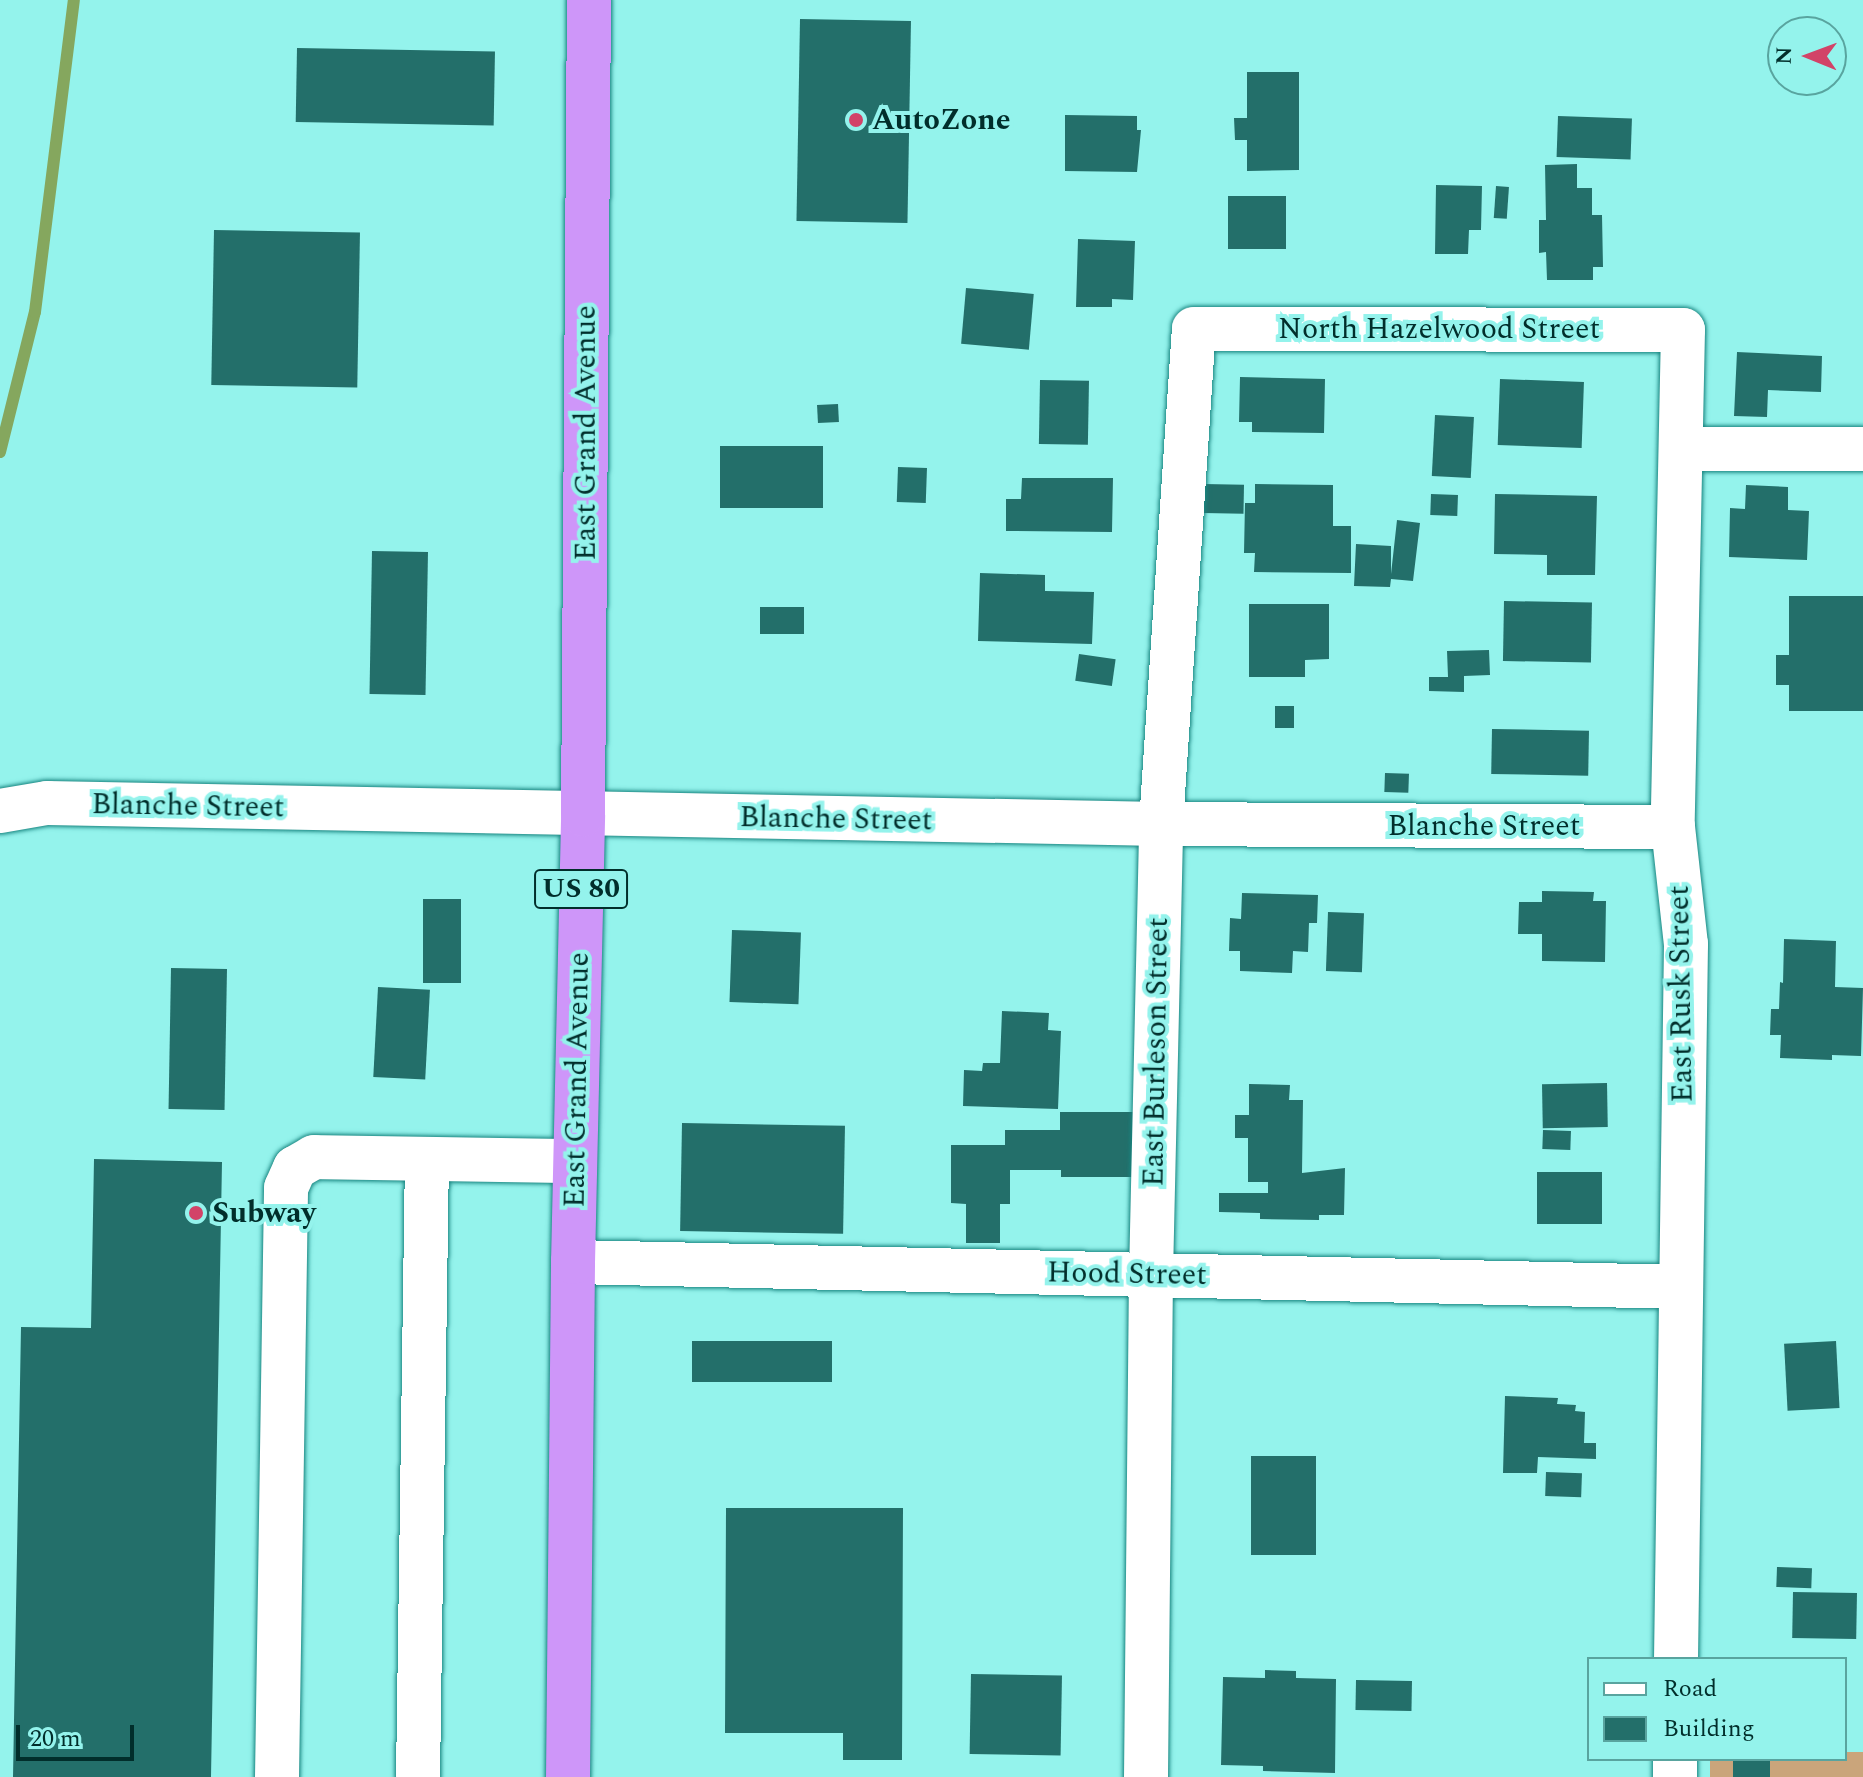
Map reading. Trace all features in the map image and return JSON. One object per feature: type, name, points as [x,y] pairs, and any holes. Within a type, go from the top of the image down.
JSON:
[{"type":"highway","name":"East Grand Avenue","points":[[568,1777],[573,1262],[583,815],[589,0]]},
{"type":"street","name":"North Hazelwood Street","points":[[1194,329],[1683,330]]},
{"type":"street","name":"East Burleson Street","points":[[1146,1777],[1151,1275],[1161,824],[1194,329]]},
{"type":"street","name":"East Rusk Street","points":[[1676,1657],[1686,944],[1673,827],[1683,330]]},
{"type":"street","points":[[1681,449],[1863,449]]},
{"type":"street","name":"Blanche Street","points":[[0,811],[47,803],[1161,824],[1673,827]]},
{"type":"street","points":[[277,1777],[286,1188],[295,1168],[314,1157],[575,1161]]},
{"type":"street","points":[[418,1777],[427,1159]]},
{"type":"street","name":"Hood Street","points":[[573,1262],[1680,1287]]},
{"type":"shaded area","points":[[1847,1752],[1863,1752],[1863,1777],[1710,1777],[1710,1761],[1847,1761]]},
{"type":"building","name":"AutoZone","points":[[800,19],[911,21],[907,223],[796,221]]},
{"type":"building","points":[[297,48],[495,51],[494,125],[296,122]]},
{"type":"building","points":[[1247,72],[1299,72],[1299,170],[1247,171],[1247,140],[1235,140],[1234,118],[1247,118]]},
{"type":"building","points":[[1065,115],[1137,116],[1137,130],[1141,130],[1137,172],[1065,171]]},
{"type":"building","points":[[1558,116],[1632,119],[1631,160],[1557,157]]},
{"type":"building","points":[[1577,164],[1577,188],[1592,188],[1592,215],[1602,215],[1603,267],[1593,267],[1593,280],[1547,280],[1546,252],[1539,253],[1539,220],[1546,220],[1545,165]]},
{"type":"building","points":[[1436,185],[1482,186],[1481,230],[1469,230],[1468,254],[1435,254]]},
{"type":"building","points":[[1496,186],[1509,187],[1507,219],[1494,218]]},
{"type":"building","points":[[1228,196],[1286,196],[1286,249],[1228,249]]},
{"type":"building","points":[[214,230],[360,233],[357,388],[211,385]]},
{"type":"building","points":[[1078,239],[1135,241],[1133,300],[1112,299],[1112,307],[1076,307]]},
{"type":"building","points":[[966,288],[1034,294],[1029,350],[961,344]]},
{"type":"building","points":[[1737,352],[1822,356],[1821,392],[1768,390],[1767,417],[1734,416]]},
{"type":"building","points":[[1240,377],[1325,379],[1324,433],[1252,432],[1252,422],[1239,422]]},
{"type":"building","points":[[1500,379],[1584,382],[1582,448],[1498,445]]},
{"type":"building","points":[[1040,380],[1089,381],[1088,445],[1039,444]]},
{"type":"building","points":[[838,404],[839,422],[818,423],[817,405]]},
{"type":"building","points":[[1435,415],[1474,417],[1471,478],[1432,476]]},
{"type":"building","points":[[720,446],[823,446],[823,508],[720,508]]},
{"type":"building","points":[[898,467],[927,468],[926,503],[897,502]]},
{"type":"building","points":[[1022,478],[1113,478],[1112,532],[1006,531],[1006,499],[1021,499]]},
{"type":"building","points":[[1204,484],[1244,485],[1243,514],[1203,513]]},
{"type":"building","points":[[1255,484],[1333,485],[1333,526],[1351,526],[1351,573],[1254,572],[1255,553],[1244,553],[1245,503],[1255,503]]},
{"type":"building","points":[[1746,485],[1788,487],[1788,510],[1809,511],[1807,560],[1729,557],[1730,508],[1745,509]]},
{"type":"building","points":[[1431,494],[1458,495],[1457,516],[1430,515]]},
{"type":"building","points":[[1495,494],[1597,496],[1595,575],[1547,575],[1547,555],[1494,554]]},
{"type":"building","points":[[1397,520],[1420,523],[1413,581],[1391,579],[1390,587],[1354,586],[1356,544],[1391,546],[1391,574]]},
{"type":"building","points":[[372,551],[428,552],[425,695],[370,694]]},
{"type":"building","points":[[980,573],[1045,575],[1045,591],[1094,592],[1092,644],[978,641]]},
{"type":"building","points":[[1789,596],[1863,596],[1863,711],[1789,711],[1789,685],[1776,685],[1776,655],[1789,655]]},
{"type":"building","points":[[1504,601],[1592,603],[1591,663],[1503,661]]},
{"type":"building","points":[[1249,604],[1329,604],[1329,659],[1305,660],[1305,677],[1249,677]]},
{"type":"building","points":[[760,607],[804,607],[804,634],[760,634]]},
{"type":"building","points":[[1489,650],[1490,675],[1464,676],[1464,692],[1429,691],[1429,677],[1448,677],[1447,651]]},
{"type":"building","points":[[1079,654],[1116,659],[1112,686],[1075,681]]},
{"type":"building","points":[[1275,706],[1294,706],[1294,728],[1275,728]]},
{"type":"building","points":[[1492,729],[1589,731],[1588,776],[1491,774]]},
{"type":"building","points":[[1385,773],[1409,774],[1408,793],[1384,792]]},
{"type":"building","points":[[1542,891],[1594,892],[1593,901],[1606,901],[1605,962],[1542,961],[1542,934],[1518,934],[1519,902],[1542,902]]},
{"type":"building","points":[[1242,893],[1318,895],[1317,923],[1309,923],[1308,952],[1293,951],[1292,973],[1240,971],[1240,951],[1229,951],[1230,918],[1241,919]]},
{"type":"building","points":[[423,899],[461,899],[461,983],[423,983]]},
{"type":"building","points":[[1328,912],[1364,913],[1362,972],[1326,971]]},
{"type":"building","points":[[732,930],[801,932],[798,1004],[729,1002]]},
{"type":"building","points":[[1784,939],[1836,941],[1835,987],[1863,988],[1861,1056],[1832,1055],[1832,1060],[1780,1058],[1781,1035],[1770,1035],[1771,1009],[1779,1009],[1780,982],[1783,983]]},
{"type":"building","points":[[171,968],[227,969],[225,1110],[169,1109]]},
{"type":"building","points":[[378,987],[430,990],[425,1080],[373,1077]]},
{"type":"building","points":[[1002,1011],[1049,1013],[1048,1030],[1061,1031],[1058,1109],[963,1106],[964,1070],[982,1071],[983,1063],[1000,1063]]},
{"type":"building","points":[[1607,1083],[1608,1127],[1543,1128],[1542,1084]]},
{"type":"building","points":[[1249,1084],[1290,1085],[1289,1100],[1303,1100],[1302,1173],[1345,1168],[1344,1215],[1319,1215],[1319,1220],[1260,1219],[1260,1213],[1219,1212],[1219,1193],[1268,1193],[1268,1182],[1248,1182],[1248,1138],[1235,1138],[1235,1115],[1249,1115]]},
{"type":"building","points":[[1060,1112],[1133,1112],[1133,1177],[1061,1177],[1061,1170],[1010,1170],[1010,1204],[1000,1204],[1000,1243],[966,1243],[966,1204],[951,1203],[951,1145],[1005,1145],[1005,1130],[1060,1130]]},
{"type":"building","points":[[682,1123],[845,1126],[843,1234],[680,1231]]},
{"type":"building","points":[[1543,1130],[1571,1131],[1570,1150],[1542,1149]]},
{"type":"building","points":[[94,1159],[222,1162],[211,1777],[13,1777],[21,1327],[91,1328]]},
{"type":"building","points":[[1537,1172],[1602,1172],[1602,1224],[1537,1224]]},
{"type":"building","points":[[692,1341],[832,1341],[832,1382],[692,1382]]},
{"type":"building","points":[[1836,1341],[1840,1408],[1788,1411],[1784,1344]]},
{"type":"building","points":[[1505,1396],[1558,1398],[1557,1404],[1576,1405],[1575,1411],[1585,1412],[1584,1443],[1596,1443],[1596,1459],[1538,1457],[1537,1473],[1503,1473]]},
{"type":"building","points":[[1251,1456],[1316,1456],[1316,1555],[1251,1555]]},
{"type":"building","points":[[1546,1472],[1582,1473],[1581,1497],[1545,1496]]},
{"type":"building","points":[[726,1508],[903,1508],[902,1760],[843,1760],[843,1733],[725,1733]]},
{"type":"building","points":[[1777,1567],[1812,1568],[1811,1588],[1776,1587]]},
{"type":"building","points":[[1793,1592],[1857,1593],[1856,1639],[1792,1638]]},
{"type":"building","points":[[1265,1670],[1296,1671],[1296,1678],[1336,1679],[1335,1773],[1263,1771],[1263,1766],[1221,1765],[1223,1677],[1265,1678]]},
{"type":"building","points":[[971,1674],[1062,1676],[1061,1756],[970,1754]]},
{"type":"building","points":[[1356,1680],[1412,1681],[1411,1711],[1355,1710]]},
{"type":"building","points":[[1733,1761],[1770,1761],[1770,1777],[1733,1777]]},
{"type":"waterway","points":[[0,452],[35,312],[74,0]]},
{"type":"place","name":"AutoZone","points":[[856,120]]},
{"type":"place","name":"Subway","points":[[196,1213]]}]
